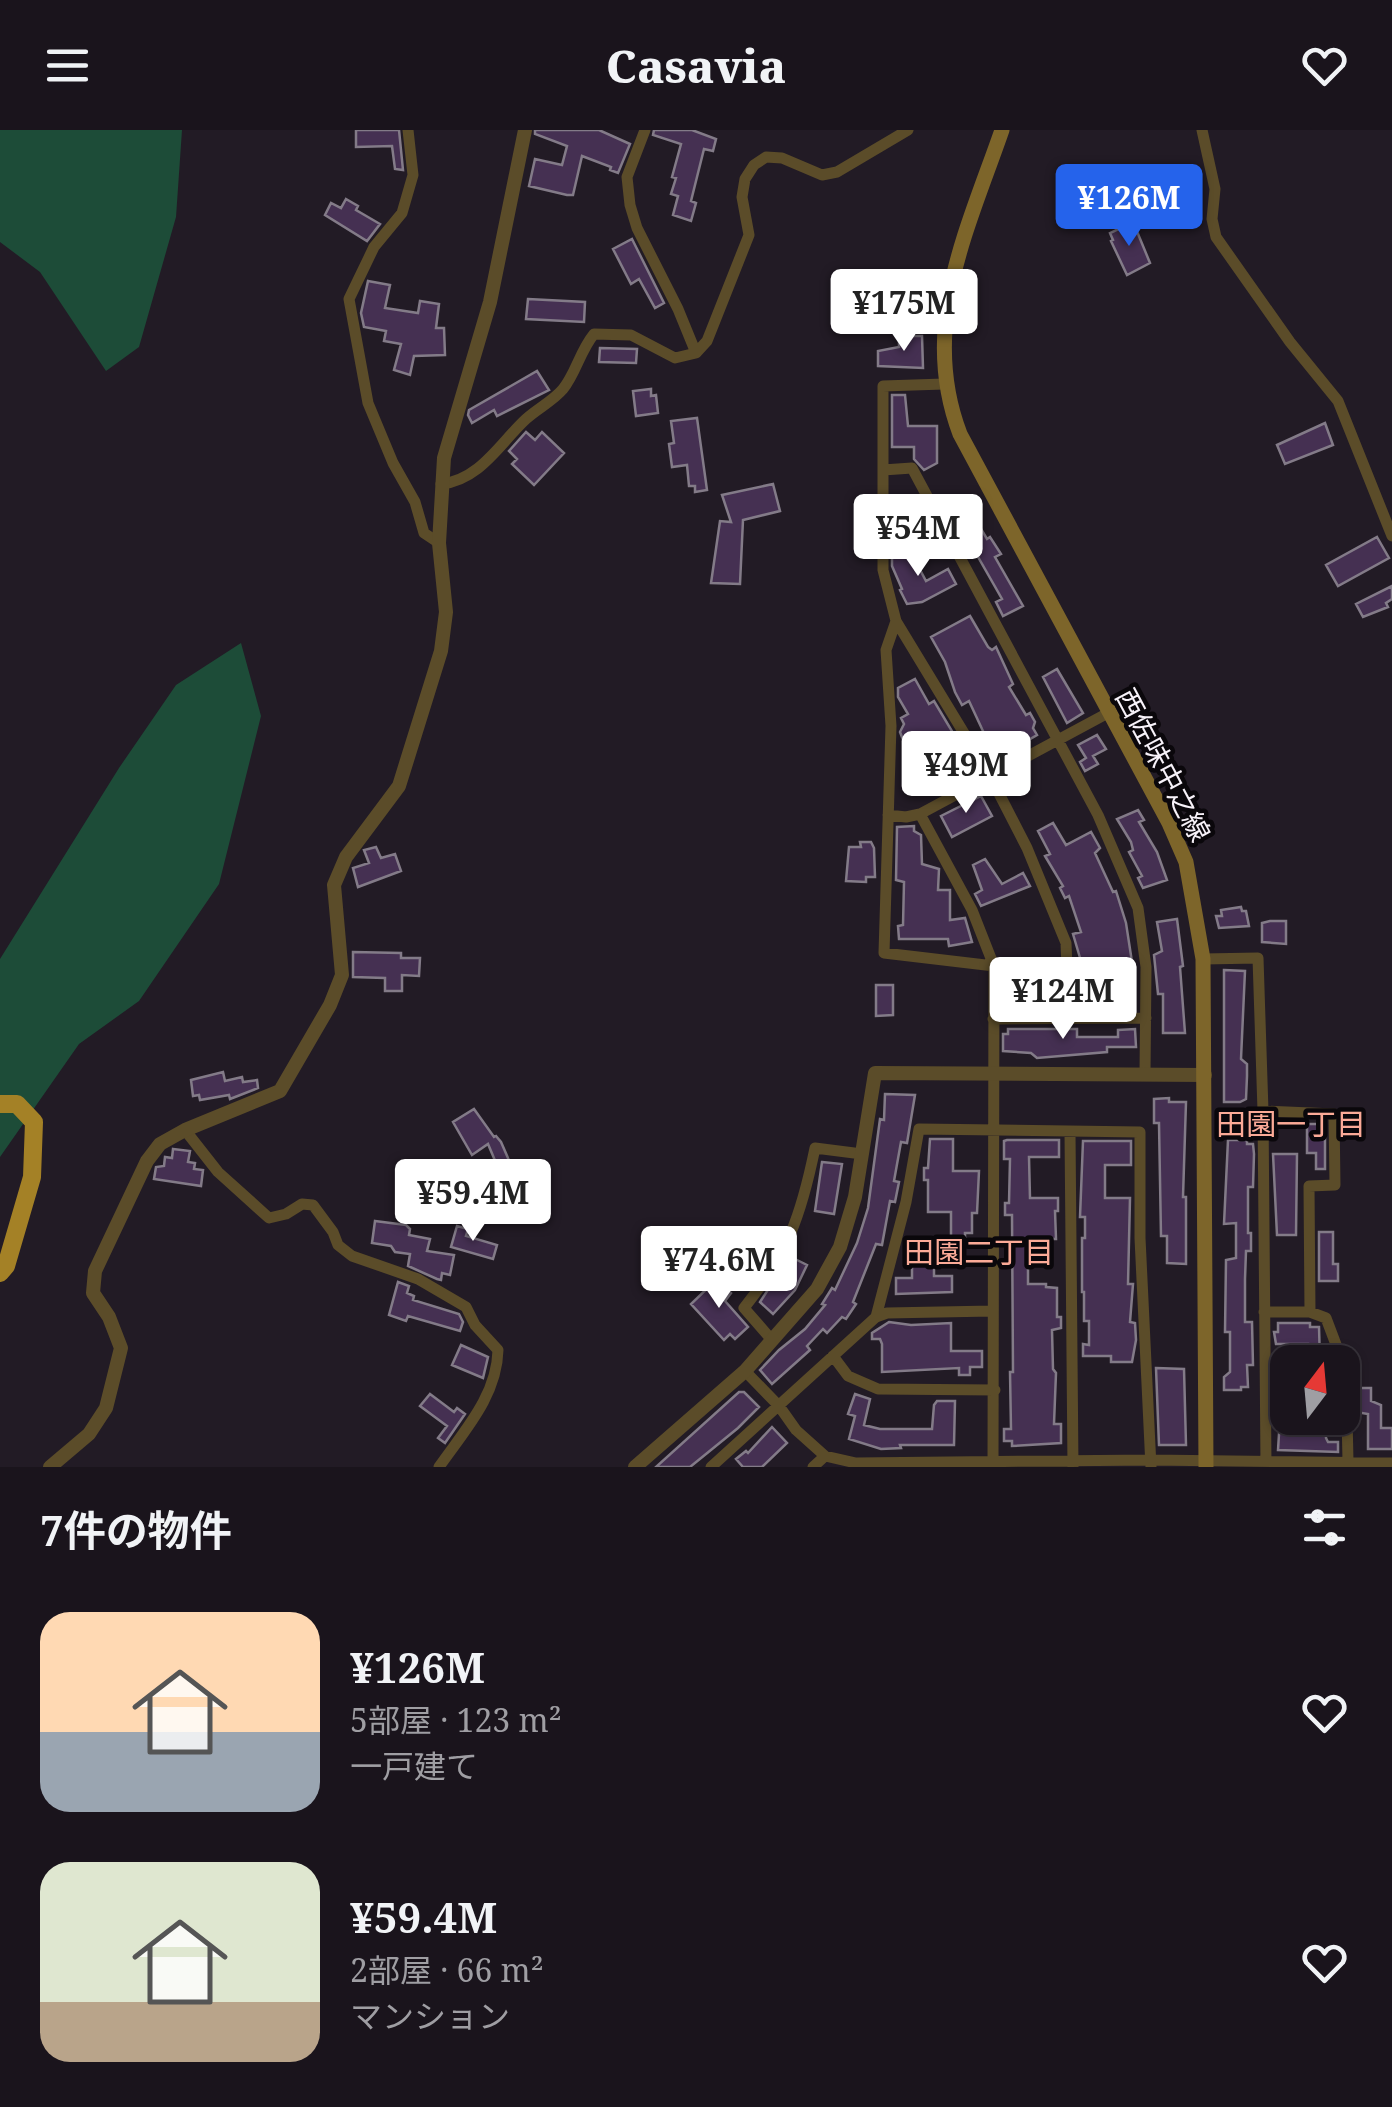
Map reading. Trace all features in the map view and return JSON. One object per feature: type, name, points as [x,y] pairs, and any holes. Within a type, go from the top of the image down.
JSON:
[{"type":"highway","points":[[0,1104],[18,1104],[34,1122],[32,1177],[6,1266],[0,1273]]},
{"type":"main road","name":"西佐味中之線","points":[[1002,130],[952,279],[942,346],[944,384],[960,434],[1186,862],[1203,959],[1206,1465]]},
{"type":"street","points":[[408,130],[413,176],[402,213],[374,247],[349,300],[368,403],[393,463],[415,502],[424,533],[439,543]]},
{"type":"street","points":[[50,1467],[89,1434],[106,1408],[121,1348],[109,1316],[93,1294],[95,1272],[148,1161],[160,1144],[185,1130],[280,1091],[330,1005],[342,975],[334,885],[346,857],[399,786],[441,650],[446,612],[439,543],[444,458],[490,302],[525,130]]},
{"type":"street","points":[[645,130],[627,177],[630,205],[636,228],[696,353]]},
{"type":"street","points":[[441,484],[458,482],[482,464],[557,394],[594,334],[631,335],[675,358],[696,353],[707,341],[749,235],[742,197],[745,179],[754,165],[766,158],[782,158],[822,175],[838,172],[908,130]]},
{"type":"street","points":[[1202,130],[1215,190],[1212,219],[1216,237],[1290,342],[1338,401],[1392,536]]},
{"type":"street","points":[[944,384],[883,386],[883,570],[896,621],[990,776],[1028,848],[1066,943],[1069,1018]]},
{"type":"street","points":[[883,470],[912,468],[1098,815],[1138,908],[1146,967],[1146,1074]]},
{"type":"street","points":[[896,621],[886,650],[891,726],[884,953],[994,966]]},
{"type":"street","points":[[888,815],[920,814],[1108,713]]},
{"type":"street","points":[[920,814],[972,910],[994,966],[993,1464]]},
{"type":"street","points":[[1203,959],[1258,958],[1266,1464]]},
{"type":"street","points":[[994,1018],[1146,1018]]},
{"type":"street","points":[[635,1467],[744,1371],[818,1289],[840,1247],[855,1197],[875,1073],[1205,1075]]},
{"type":"street","points":[[1263,1111],[1334,1114],[1334,1185],[1309,1186],[1310,1312]]},
{"type":"street","points":[[876,1317],[906,1202],[920,1129],[1140,1132],[1140,1238],[1151,1464]]},
{"type":"street","points":[[185,1130],[218,1172],[268,1218],[286,1214],[302,1204],[313,1205],[334,1232],[338,1245],[352,1256],[418,1279],[466,1307],[475,1325],[498,1350],[498,1370],[488,1396],[440,1467]]},
{"type":"street","points":[[1070,1132],[1073,1464]]},
{"type":"street","points":[[771,1338],[744,1308],[768,1278],[794,1233],[815,1148],[862,1154]]},
{"type":"street","points":[[711,1467],[876,1317],[992,1310]]},
{"type":"street","points":[[1264,1312],[1310,1312],[1326,1318],[1346,1371],[1348,1461]]},
{"type":"street","points":[[833,1356],[848,1376],[878,1389],[995,1390]]},
{"type":"street","points":[[744,1371],[824,1456],[856,1463],[1392,1464]]},
{"type":"street","points":[[813,1467],[824,1456]]},
{"type":"green space","points":[[0,130],[182,130],[176,217],[139,347],[106,371],[40,272],[0,242]]},
{"type":"green space","points":[[241,643],[261,716],[219,884],[139,1001],[79,1044],[0,1157],[0,959],[119,768],[176,685]]},
{"type":"building","points":[[356,130],[399,130],[403,170],[395,169],[392,146],[356,147]]},
{"type":"building","points":[[535,130],[599,130],[630,144],[618,173],[582,156],[573,195],[567,195],[529,186],[535,159],[562,165],[567,146],[535,134]]},
{"type":"building","points":[[654,130],[692,130],[716,139],[713,151],[704,149],[691,201],[696,203],[691,221],[673,215],[678,196],[671,194],[676,178],[672,177],[681,144],[653,135]]},
{"type":"building","points":[[1133,167],[1157,168],[1157,179],[1194,181],[1193,204],[1161,208],[1161,197],[1130,197]]},
{"type":"building","points":[[346,199],[380,224],[367,241],[325,215],[331,203],[341,208]]},
{"type":"building","points":[[1129,224],[1132,231],[1136,229],[1150,263],[1127,275],[1110,233]]},
{"type":"building","points":[[632,239],[664,303],[655,308],[639,279],[631,284],[613,249]]},
{"type":"building","points":[[368,281],[390,285],[385,308],[418,313],[420,301],[439,304],[436,328],[444,328],[445,355],[414,356],[410,375],[394,370],[401,344],[384,341],[386,331],[364,327],[361,313]]},
{"type":"building","points":[[528,299],[585,302],[584,322],[526,319]]},
{"type":"building","points":[[899,336],[922,336],[923,368],[878,366],[878,351],[899,347]]},
{"type":"building","points":[[600,348],[637,349],[636,363],[599,362]]},
{"type":"building","points":[[537,371],[549,390],[497,416],[494,410],[472,423],[469,410]]},
{"type":"building","points":[[651,389],[651,396],[656,395],[658,413],[636,416],[633,391]]},
{"type":"building","points":[[892,395],[905,395],[908,426],[937,426],[937,463],[924,470],[914,459],[914,447],[892,447]]},
{"type":"building","points":[[697,418],[707,490],[695,492],[695,486],[689,486],[687,465],[672,467],[669,444],[674,443],[671,421]]},
{"type":"building","points":[[1325,423],[1333,445],[1285,464],[1277,445]]},
{"type":"building","points":[[526,432],[535,440],[542,432],[564,453],[534,485],[512,464],[517,459],[509,451]]},
{"type":"building","points":[[773,484],[780,511],[743,520],[740,584],[711,583],[720,521],[731,522],[722,495]]},
{"type":"building","points":[[971,512],[1001,554],[995,557],[1023,606],[1003,616],[996,602],[1002,599],[957,520]]},
{"type":"building","points":[[925,515],[933,530],[901,547],[892,527]]},
{"type":"building","points":[[1377,537],[1389,558],[1338,586],[1326,565]]},
{"type":"building","points":[[909,549],[926,581],[948,569],[956,584],[922,602],[907,604],[892,556]]},
{"type":"building","points":[[1392,586],[1388,607],[1363,617],[1356,604]]},
{"type":"building","points":[[970,616],[988,647],[996,647],[1013,684],[1009,687],[1026,715],[1030,713],[1035,722],[1037,735],[996,759],[969,701],[962,705],[955,692],[931,637]]},
{"type":"building","points":[[1057,669],[1083,713],[1067,723],[1043,677]]},
{"type":"building","points":[[915,679],[929,704],[934,701],[959,743],[913,766],[900,732],[904,724],[901,718],[908,714],[898,697],[898,688]]},
{"type":"building","points":[[1097,735],[1106,749],[1093,756],[1098,764],[1085,771],[1080,762],[1086,758],[1078,745]]},
{"type":"building","points":[[981,796],[992,816],[952,837],[941,816]]},
{"type":"building","points":[[1138,810],[1144,820],[1139,822],[1157,852],[1167,880],[1143,888],[1138,878],[1142,876],[1129,852],[1133,850],[1131,842],[1117,819]]},
{"type":"building","points":[[1053,823],[1066,845],[1091,832],[1100,848],[1095,853],[1113,892],[1116,891],[1126,923],[1133,1004],[1079,1006],[1078,991],[1089,990],[1086,967],[1083,968],[1073,934],[1081,932],[1069,896],[1065,898],[1060,888],[1063,886],[1045,856],[1050,854],[1038,831]]},
{"type":"building","points":[[914,826],[914,831],[921,835],[922,864],[939,869],[938,890],[950,890],[950,920],[965,918],[972,942],[949,946],[948,939],[899,939],[904,882],[896,880],[897,827]]},
{"type":"building","points":[[860,842],[871,842],[874,848],[875,877],[866,877],[866,882],[846,881],[849,847],[861,847]]},
{"type":"building","points":[[376,847],[381,858],[395,854],[401,871],[358,887],[353,868],[369,863],[364,850]]},
{"type":"building","points":[[985,859],[1002,884],[1023,873],[1030,886],[981,906],[975,894],[982,890],[973,865]]},
{"type":"building","points":[[1241,907],[1246,911],[1249,926],[1219,928],[1216,916],[1222,916],[1221,910]]},
{"type":"building","points":[[1177,919],[1185,1033],[1163,1033],[1163,994],[1158,994],[1154,955],[1162,951],[1157,922]]},
{"type":"building","points":[[1286,921],[1286,944],[1262,942],[1262,923]]},
{"type":"building","points":[[353,952],[401,953],[401,958],[420,958],[419,976],[402,975],[402,991],[385,991],[385,978],[353,977]]},
{"type":"building","points":[[1224,970],[1245,971],[1241,1059],[1247,1064],[1247,1076],[1246,1099],[1240,1102],[1224,1102]]},
{"type":"building","points":[[876,985],[893,985],[893,1015],[876,1016]]},
{"type":"building","points":[[1008,1029],[1077,1029],[1077,1037],[1118,1037],[1118,1030],[1135,1029],[1136,1047],[1107,1047],[1107,1052],[1037,1058],[1031,1053],[1003,1051],[1003,1034],[1008,1034]]},
{"type":"building","points":[[223,1072],[225,1081],[242,1077],[243,1082],[257,1080],[258,1088],[230,1099],[229,1095],[200,1100],[199,1095],[193,1096],[191,1080]]},
{"type":"building","points":[[885,1094],[915,1095],[907,1143],[901,1142],[894,1181],[899,1182],[895,1202],[890,1201],[882,1245],[876,1244],[853,1302],[856,1304],[846,1319],[842,1317],[827,1333],[823,1329],[807,1346],[810,1350],[772,1384],[760,1370],[825,1305],[822,1304],[832,1288],[835,1290],[857,1243],[868,1208]]},
{"type":"building","points":[[1169,1098],[1169,1102],[1186,1102],[1186,1264],[1167,1263],[1167,1236],[1161,1236],[1159,1123],[1154,1123],[1154,1099]]},
{"type":"building","points":[[474,1109],[501,1142],[511,1165],[499,1170],[488,1144],[472,1155],[453,1122]]},
{"type":"building","points":[[1307,1124],[1325,1124],[1325,1169],[1316,1169],[1316,1153],[1307,1153]]},
{"type":"building","points":[[930,1139],[953,1139],[953,1171],[979,1171],[977,1213],[972,1213],[972,1233],[965,1233],[965,1237],[951,1237],[951,1212],[928,1212],[924,1168],[928,1168]]},
{"type":"building","points":[[1007,1140],[1059,1140],[1059,1157],[1029,1157],[1030,1198],[1058,1198],[1058,1211],[1056,1239],[1049,1239],[1044,1245],[1028,1245],[1028,1284],[1057,1288],[1061,1328],[1052,1330],[1056,1373],[1054,1424],[1061,1424],[1061,1443],[1012,1446],[1012,1441],[1004,1441],[1004,1429],[1011,1429],[1013,1372],[1012,1215],[1005,1215],[1005,1203],[1009,1203],[1010,1159],[1004,1159]]},
{"type":"building","points":[[1228,1140],[1247,1140],[1247,1144],[1253,1144],[1254,1154],[1253,1187],[1248,1187],[1251,1251],[1246,1251],[1245,1279],[1245,1322],[1252,1322],[1253,1365],[1247,1365],[1248,1387],[1241,1390],[1224,1390],[1224,1377],[1230,1372],[1230,1332],[1225,1332],[1226,1260],[1236,1258],[1236,1223],[1224,1224]]},
{"type":"building","points":[[1083,1141],[1131,1141],[1131,1165],[1105,1165],[1105,1198],[1130,1198],[1128,1284],[1133,1284],[1130,1322],[1135,1323],[1136,1340],[1132,1362],[1111,1362],[1111,1356],[1083,1356],[1083,1344],[1089,1345],[1089,1321],[1084,1321],[1082,1292]]},
{"type":"building","points":[[173,1149],[190,1151],[188,1162],[195,1163],[194,1169],[203,1170],[201,1186],[154,1179],[156,1167],[164,1166],[165,1157],[172,1158]]},
{"type":"building","points":[[1273,1154],[1297,1154],[1296,1235],[1277,1235]]},
{"type":"building","points":[[822,1162],[842,1164],[834,1214],[815,1211]]},
{"type":"building","points":[[375,1221],[406,1225],[409,1235],[430,1239],[427,1251],[454,1255],[450,1275],[442,1273],[441,1280],[437,1279],[408,1266],[410,1254],[372,1243]]},
{"type":"building","points":[[457,1226],[468,1229],[466,1236],[497,1245],[493,1259],[451,1247]]},
{"type":"building","points":[[743,1231],[763,1242],[752,1278],[737,1273],[735,1253]]},
{"type":"building","points":[[1319,1232],[1333,1232],[1333,1264],[1338,1264],[1338,1281],[1319,1281]]},
{"type":"building","points":[[912,1248],[934,1248],[934,1276],[952,1276],[952,1292],[896,1294],[896,1278],[912,1278]]},
{"type":"building","points":[[788,1259],[807,1265],[795,1290],[773,1314],[760,1302]]},
{"type":"building","points":[[717,1279],[731,1293],[725,1301],[748,1327],[735,1339],[730,1334],[724,1340],[691,1304]]},
{"type":"building","points":[[398,1282],[409,1286],[407,1293],[414,1296],[413,1300],[459,1314],[463,1322],[460,1331],[408,1316],[406,1321],[389,1315]]},
{"type":"building","points":[[889,1322],[951,1323],[951,1351],[982,1351],[982,1367],[970,1367],[970,1375],[959,1375],[959,1368],[882,1372],[882,1344],[880,1339],[872,1339],[872,1333]]},
{"type":"building","points":[[1278,1323],[1310,1323],[1310,1327],[1319,1327],[1320,1345],[1276,1344],[1274,1332],[1278,1332]]},
{"type":"building","points":[[461,1345],[488,1357],[483,1378],[452,1365]]},
{"type":"building","points":[[1156,1368],[1184,1369],[1186,1445],[1159,1445]]},
{"type":"building","points":[[1360,1388],[1371,1388],[1371,1401],[1381,1405],[1381,1428],[1392,1428],[1392,1449],[1368,1449],[1368,1414],[1360,1413]]},
{"type":"building","points":[[739,1392],[759,1407],[738,1428],[690,1467],[656,1467]]},
{"type":"building","points":[[430,1394],[454,1412],[457,1408],[465,1414],[445,1443],[438,1438],[447,1426],[420,1406]]},
{"type":"building","points":[[855,1394],[870,1399],[864,1425],[880,1429],[932,1429],[937,1401],[955,1401],[954,1445],[881,1449],[849,1439],[855,1416],[848,1414]]},
{"type":"building","points":[[772,1427],[787,1443],[762,1467],[743,1467],[736,1459],[748,1453]]},
{"type":"building","points":[[1279,1435],[1326,1435],[1328,1442],[1338,1442],[1338,1452],[1278,1450]]},
{"type":"district","name":"田園一丁目","points":[[1291,1125]]},
{"type":"district","name":"田園二丁目","points":[[979,1253]]}]
